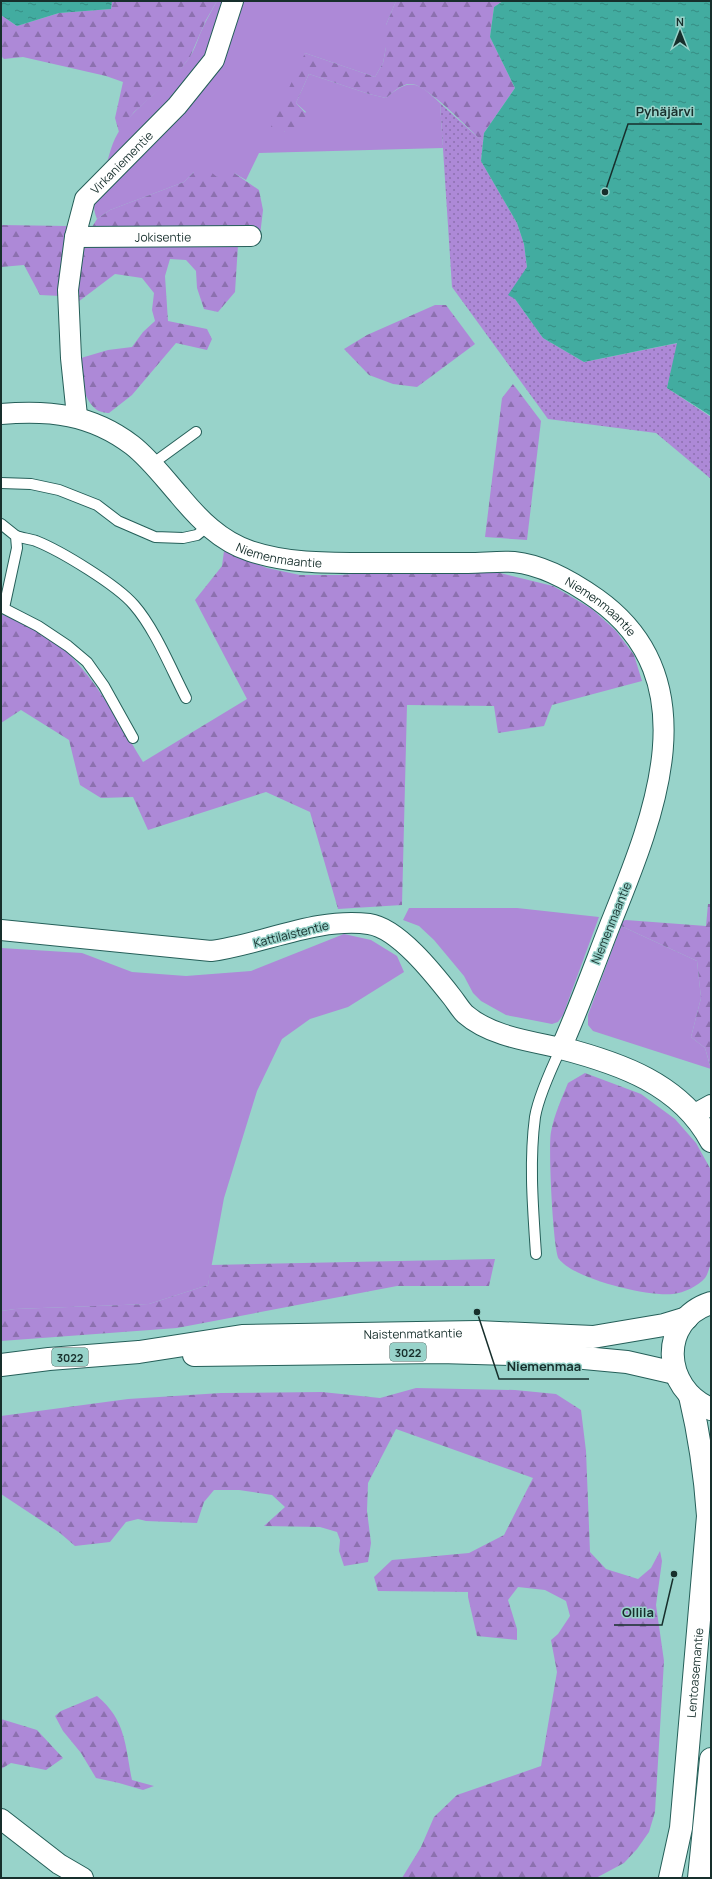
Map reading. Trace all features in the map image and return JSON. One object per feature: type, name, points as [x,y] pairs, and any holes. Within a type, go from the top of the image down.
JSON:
[{"type":"main road","points":[[561,1048],[597,1057],[630,1069],[673,1096],[702,1110],[711,1141]]},
{"type":"main road","name":"3022","points":[[710,1302],[699,1308],[687,1318],[681,1326],[674,1346],[673,1355],[675,1373],[681,1386],[690,1396],[702,1405],[711,1409]]},
{"type":"main road","name":"Naistenmatkantie","points":[[1,1365],[49,1359],[139,1352],[242,1336],[477,1332],[593,1337],[664,1325],[687,1318]]},
{"type":"main road","name":"Naistenmatkantie","points":[[139,1352],[198,1355],[360,1352],[552,1355],[627,1362],[675,1373]]},
{"type":"main road","name":"Lentoasemantie","points":[[670,1878],[681,1828],[708,1516],[705,1472],[701,1445],[690,1396]]},
{"type":"main road","points":[[700,1876],[711,1758]]},
{"type":"street","name":"Virkaniementie","points":[[77,416],[71,358],[68,290],[75,237],[85,199],[177,106],[214,60],[233,1]]},
{"type":"street","name":"Jokisentie","points":[[75,237],[251,236]]},
{"type":"street","name":"Niemenmaantie","points":[[1,414],[31,411],[77,416],[95,423],[131,445],[152,464],[187,506],[208,526],[230,543],[247,550],[292,561],[324,563],[514,562],[532,566],[563,578],[584,590],[625,621],[644,649],[656,673],[661,700],[664,748],[660,778],[642,846],[561,1048]]},
{"type":"street","name":"Kattilaistentie","points":[[1,930],[212,951],[237,948],[324,925],[346,923],[378,925],[388,930],[404,943],[464,1013],[483,1027],[520,1039],[561,1048]]},
{"type":"street","points":[[1,1819],[59,1864],[83,1878]]},
{"type":"lane","points":[[152,464],[196,432]]},
{"type":"lane","points":[[1,483],[31,484],[59,490],[96,505],[118,521],[155,537],[182,538],[197,535],[208,526]]},
{"type":"lane","points":[[1,524],[16,536],[36,541],[81,566],[117,590],[133,604],[145,620],[186,698]]},
{"type":"lane","points":[[16,536],[17,548],[3,608],[38,626],[68,646],[87,662],[104,686],[133,738]]},
{"type":"lane","points":[[536,1254],[532,1199],[535,1115],[561,1048]]},
{"type":"green space","points":[[112,1],[217,1],[206,20],[190,57],[175,76],[134,112],[119,132],[115,118],[123,82],[106,76],[23,57],[4,59],[1,56],[1,15],[17,26],[59,13],[111,9]]},
{"type":"green space","points":[[217,1],[396,1],[386,25],[386,47],[383,63],[375,77],[305,53],[284,132],[306,112],[296,103],[309,74],[369,94],[386,98],[394,91],[408,85],[414,85],[426,90],[440,103],[443,148],[259,153],[246,180],[234,173],[217,177],[194,172],[184,182],[110,210],[97,219],[94,208],[95,197],[115,138],[125,122],[172,78],[189,58]]},
{"type":"green space","points":[[396,1],[503,1],[494,7],[490,37],[515,88],[484,133],[483,142],[438,100],[428,92],[412,84],[404,85],[398,88],[386,98],[369,94],[309,74],[296,103],[310,118],[309,127],[299,132],[290,133],[271,127],[305,53],[375,77],[383,63],[386,47],[386,25]]},
{"type":"green space","points":[[440,103],[483,142],[481,161],[517,223],[524,244],[527,267],[515,299],[543,338],[584,362],[678,343],[667,388],[711,417],[711,479],[656,433],[548,419],[452,287]]},
{"type":"green space","points":[[205,167],[217,177],[221,172],[234,173],[259,190],[263,210],[259,244],[238,245],[235,292],[218,312],[204,309],[197,288],[196,271],[186,260],[170,259],[165,276],[168,321],[207,329],[212,339],[207,350],[176,343],[132,395],[109,413],[98,411],[88,400],[85,393],[81,372],[81,358],[108,350],[132,347],[143,332],[155,321],[152,310],[154,293],[142,278],[115,274],[74,305],[79,248],[97,219],[110,210],[184,182],[194,172]]},
{"type":"green space","points":[[1,225],[67,226],[61,296],[40,295],[24,265],[1,267]]},
{"type":"green space","points":[[435,305],[446,305],[475,344],[417,387],[393,384],[369,375],[344,349],[367,335]]},
{"type":"green space","points":[[513,384],[541,421],[527,540],[485,537],[502,398]]},
{"type":"green space","points":[[224,551],[267,568],[300,575],[340,575],[378,572],[500,573],[553,586],[592,609],[616,631],[634,655],[642,681],[552,705],[544,726],[498,733],[494,706],[407,705],[402,905],[338,909],[310,812],[266,792],[148,830],[133,797],[101,798],[80,785],[69,740],[21,710],[1,723],[1,614],[30,625],[49,637],[66,651],[95,685],[143,762],[247,699],[195,600],[222,566]]},
{"type":"green space","points":[[708,904],[711,904],[711,1068],[705,1048],[691,1037],[701,998],[697,961],[621,926],[622,921],[626,920],[706,926]]},
{"type":"green space","points":[[409,908],[517,908],[599,917],[563,1015],[558,1022],[552,1024],[506,1015],[481,1001],[473,993],[464,976],[434,940],[419,926],[403,920]]},
{"type":"green space","points":[[621,926],[697,961],[701,998],[691,1037],[705,1048],[711,1069],[593,1031],[588,1025],[588,1015]]},
{"type":"green space","points":[[344,934],[371,940],[397,956],[404,972],[348,1007],[310,1019],[282,1039],[257,1091],[224,1198],[208,1285],[149,1304],[15,1309],[1,1311],[1,948],[82,953],[132,972],[186,976],[251,971]]},
{"type":"green space","points":[[585,1073],[641,1094],[675,1119],[696,1143],[711,1170],[711,1264],[705,1278],[699,1284],[690,1289],[673,1294],[647,1293],[630,1290],[595,1280],[567,1266],[559,1259],[555,1238],[552,1197],[550,1156],[551,1132],[556,1113],[568,1083]]},
{"type":"green space","points":[[495,1259],[489,1286],[397,1286],[177,1328],[1,1341],[1,1311],[15,1309],[149,1304],[208,1285],[211,1265]]},
{"type":"green space","points":[[416,1388],[515,1390],[556,1394],[581,1410],[586,1451],[590,1552],[606,1569],[638,1579],[651,1568],[660,1551],[662,1561],[656,1605],[664,1661],[655,1812],[649,1832],[637,1849],[624,1863],[596,1878],[402,1878],[421,1847],[434,1817],[457,1795],[541,1766],[557,1672],[551,1640],[558,1634],[570,1616],[566,1601],[545,1590],[518,1587],[508,1600],[517,1629],[517,1640],[477,1636],[468,1592],[378,1591],[374,1577],[392,1560],[469,1553],[504,1535],[533,1478],[396,1429],[368,1483],[367,1511],[371,1543],[368,1562],[344,1566],[339,1551],[340,1540],[337,1532],[320,1527],[264,1526],[285,1507],[272,1495],[239,1490],[214,1490],[204,1502],[197,1523],[146,1521],[138,1519],[126,1522],[110,1542],[75,1546],[60,1533],[1,1494],[1,1416],[128,1399],[221,1393],[322,1392],[380,1398]]},
{"type":"green space","points":[[97,1696],[107,1705],[119,1724],[123,1734],[132,1780],[154,1786],[143,1790],[96,1778],[81,1753],[63,1731],[55,1716],[61,1711]]},
{"type":"green space","points":[[1,1719],[37,1730],[63,1758],[46,1770],[11,1763],[1,1769]]},
{"type":"water","points":[[1,1],[112,1],[111,9],[59,13],[17,26],[1,15]]},
{"type":"water","points":[[503,1],[711,1],[711,416],[667,388],[677,343],[584,362],[543,338],[515,299],[508,295],[527,267],[524,244],[517,223],[481,161],[484,133],[515,88],[490,37],[494,7]]},
{"type":"place","name":"Pyhäjärvi","points":[[605,192]]},
{"type":"place","name":"Niemenmaa","points":[[477,1312]]},
{"type":"place","name":"Ollila","points":[[674,1574]]}]
